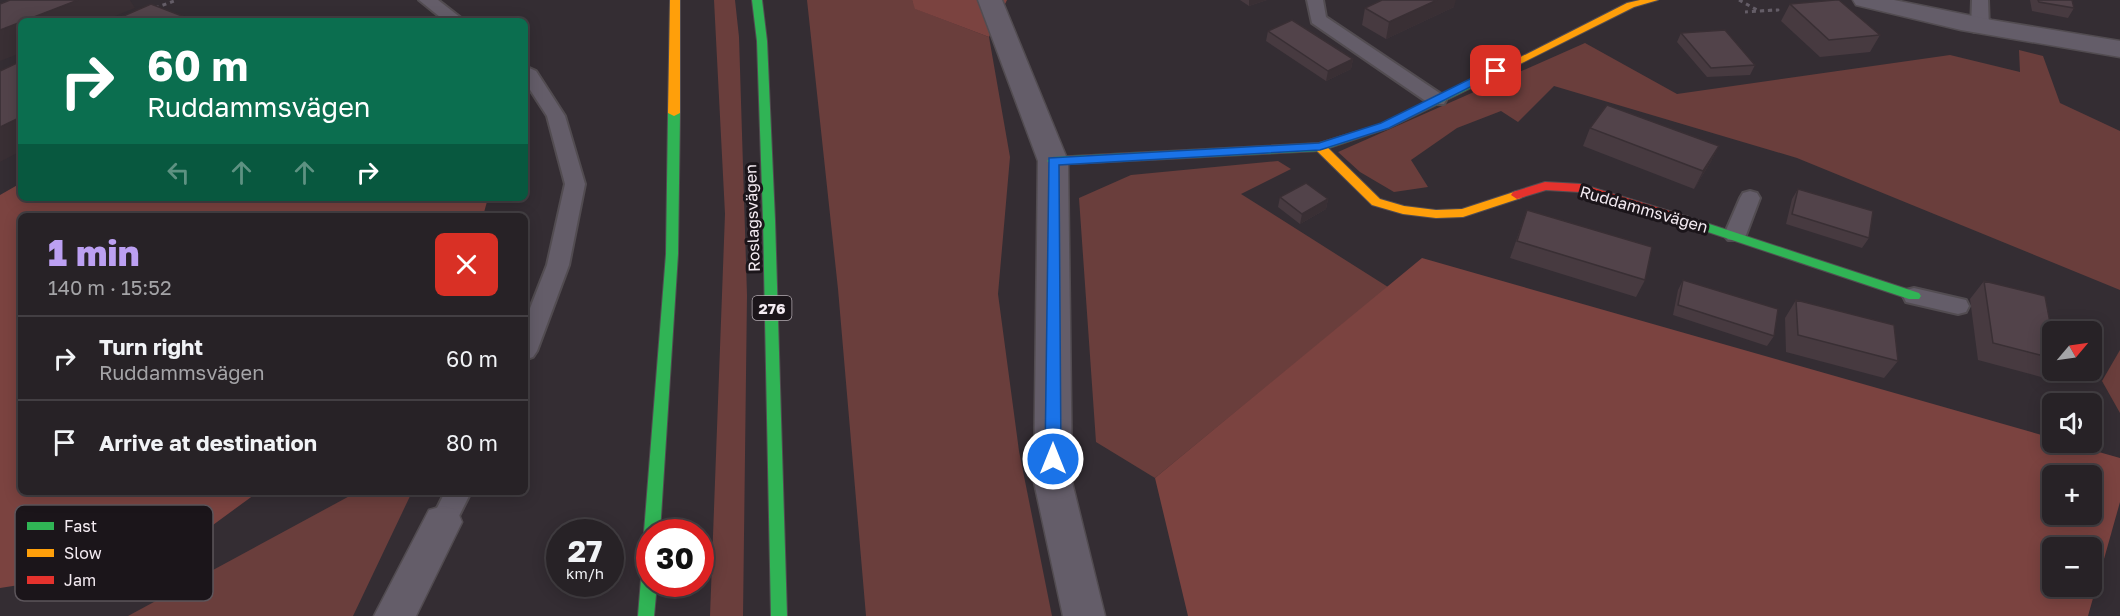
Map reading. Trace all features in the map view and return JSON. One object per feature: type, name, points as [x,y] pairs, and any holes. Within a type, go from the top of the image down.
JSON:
[{"type":"main road","points":[[653,519],[672,254],[675,0]]},
{"type":"main road","name":"Roslagsvägen","points":[[758,0],[762,41],[769,220],[780,616]]},
{"type":"main road","points":[[1053,161],[1320,147],[1385,126],[1631,5],[1653,0]]},
{"type":"main road","name":"Ruddammsvägen","points":[[1320,147],[1376,202],[1403,210],[1436,214],[1463,213],[1545,186],[1581,188],[1735,235],[1914,296]]},
{"type":"main road","points":[[646,616],[648,597]]},
{"type":"street","points":[[990,0],[1053,161],[1053,482],[1084,616]]},
{"type":"street","points":[[1865,0],[1980,28],[2120,49]]},
{"type":"street","points":[[395,616],[450,507]]},
{"type":"lane","points":[[427,0],[452,18]]},
{"type":"lane","points":[[1315,0],[1318,19],[1437,100]]},
{"type":"lane","points":[[1980,0],[1980,28]]},
{"type":"lane","points":[[528,75],[556,116],[575,184],[558,265],[528,343]]},
{"type":"lane","points":[[1735,235],[1750,198]]},
{"type":"lane","points":[[1914,296],[1958,306]]},
{"type":"path","points":[[150,10],[177,0]]},
{"type":"path","points":[[1739,0],[1759,11]]},
{"type":"path","points":[[1745,12],[1779,10]]},
{"type":"shaded area","points":[[714,0],[735,0],[739,37],[747,295],[743,616],[710,616],[711,597],[714,597],[714,519],[725,214]]},
{"type":"shaded area","points":[[807,0],[912,0],[916,9],[989,37],[1010,157],[998,294],[1019,451],[1052,616],[866,616],[838,289]]},
{"type":"shaded area","points":[[912,0],[1007,0],[989,37],[915,9]]},
{"type":"shaded area","points":[[1585,43],[1677,94],[1950,55],[2020,72],[2019,50],[2043,56],[2060,103],[2120,131],[2120,290],[1797,158],[1554,86],[1518,122],[1501,111],[1457,128],[1411,160],[1428,187],[1394,192],[1360,172],[1338,152]]},
{"type":"shaded area","points":[[1278,161],[1291,169],[1241,194],[1388,287],[1155,478],[1096,442],[1079,198],[1131,175]]},
{"type":"shaded area","points":[[18,185],[18,201],[487,201],[484,213],[18,213],[18,495],[254,495],[213,525],[213,505],[15,505],[15,586],[0,588],[0,195]]},
{"type":"shaded area","points":[[1422,258],[2042,435],[2042,453],[2102,453],[2120,458],[2120,502],[2102,566],[2102,537],[2042,537],[2042,597],[2093,597],[2088,616],[1188,616],[1155,478]]},
{"type":"shaded area","points":[[2120,350],[2120,413],[2102,381]]},
{"type":"shaded area","points":[[351,495],[411,495],[353,616],[128,616],[156,601],[213,601],[213,570]]},
{"type":"building","points":[[10,0],[78,0],[31,18],[18,18],[18,23],[0,30],[0,4]]},
{"type":"building","points":[[1382,0],[1437,0],[1389,22],[1365,8]]},
{"type":"building","points":[[1839,0],[1880,35],[1829,40],[1790,4]]},
{"type":"building","points":[[2038,0],[2072,0],[2074,8],[2039,2]]},
{"type":"building","points":[[151,4],[187,18],[119,18]]},
{"type":"building","points":[[1292,20],[1353,59],[1328,71],[1268,31]]},
{"type":"building","points":[[1725,30],[1755,65],[1711,68],[1681,33]]},
{"type":"building","points":[[18,62],[18,118],[0,127],[0,71]]},
{"type":"building","points":[[1607,105],[1719,146],[1703,171],[1590,128]]},
{"type":"building","points":[[1306,183],[1328,199],[1302,214],[1280,197]]},
{"type":"building","points":[[1798,189],[1873,211],[1869,238],[1792,214]]},
{"type":"building","points":[[1527,210],[1652,247],[1645,280],[1517,241]]},
{"type":"building","points":[[1683,280],[1778,309],[1774,336],[1678,305]]},
{"type":"building","points":[[1984,281],[2045,296],[2050,321],[2042,321],[2042,355],[1993,343]]},
{"type":"building","points":[[1796,300],[1894,325],[1898,361],[1798,335]]},
{"type":"traffic: fast","points":[[757,0],[762,41],[769,220],[779,616]]},
{"type":"traffic: fast","points":[[1053,161],[1320,147],[1385,126],[1516,62]]},
{"type":"traffic: fast","points":[[653,519],[672,254],[674,113]]},
{"type":"traffic: fast","points":[[1685,220],[1914,296]]},
{"type":"traffic: fast","points":[[646,616],[648,597]]},
{"type":"traffic: slow","points":[[674,113],[675,0]]},
{"type":"traffic: slow","points":[[1516,62],[1631,5],[1653,0]]},
{"type":"traffic: slow","points":[[1320,147],[1376,202],[1403,210],[1436,214],[1463,213],[1517,195]]},
{"type":"traffic: jam","points":[[1517,195],[1545,186],[1581,188],[1685,220]]},
{"type":"route","points":[[1053,459],[1053,161],[1320,147],[1385,126],[1496,71]]}]
